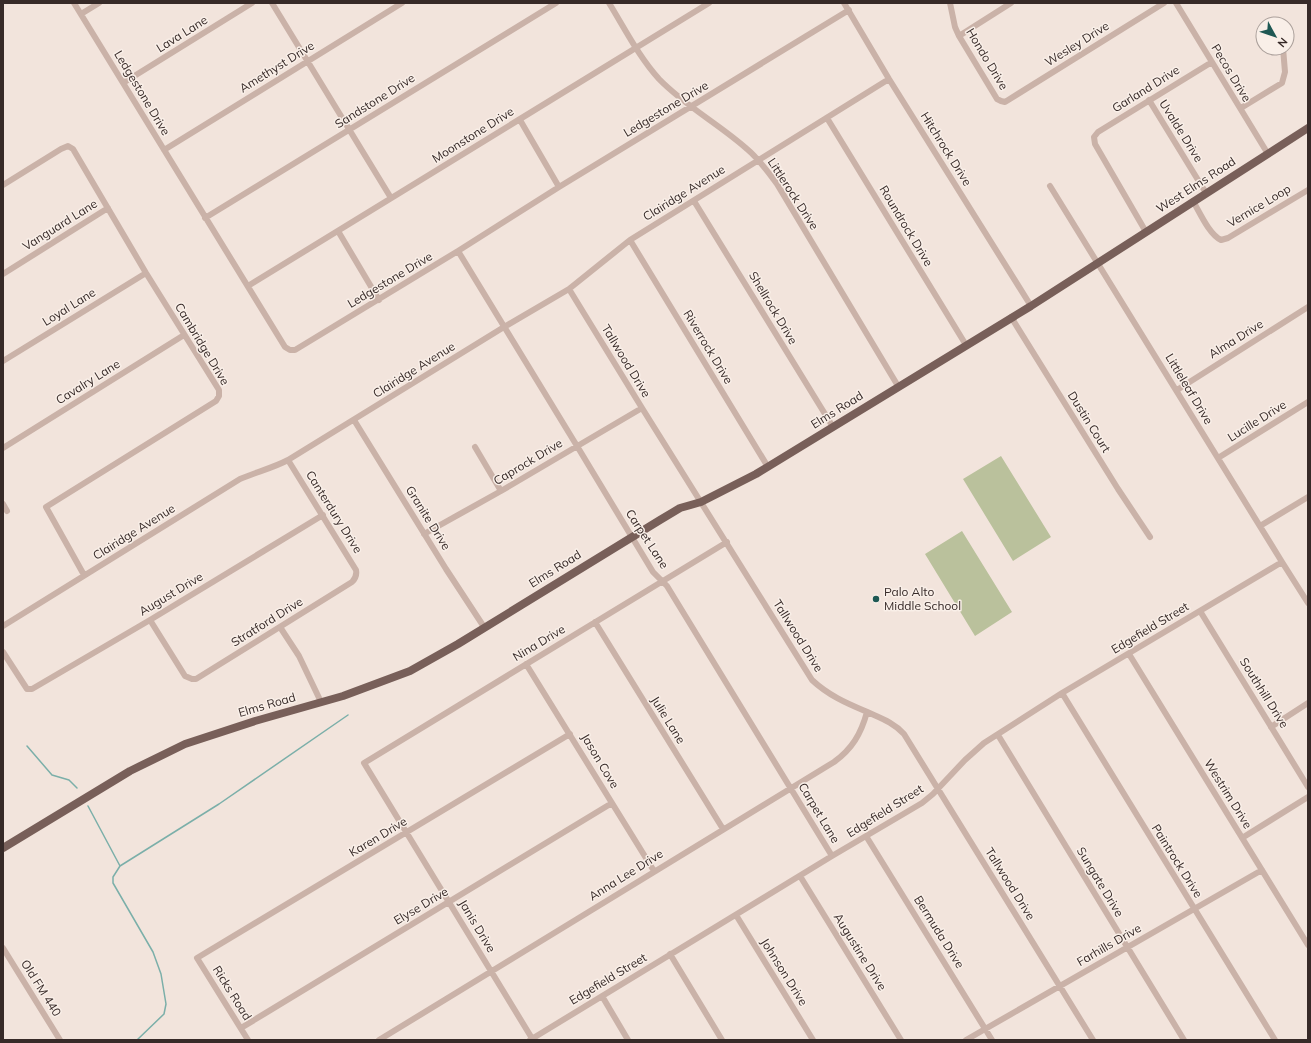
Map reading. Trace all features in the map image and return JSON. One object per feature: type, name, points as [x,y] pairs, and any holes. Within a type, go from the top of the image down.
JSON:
[{"type":"main road","name":"West Elms Road","points":[[1098,263],[1308,128]]},
{"type":"main road","name":"Elms Road","points":[[3,848],[130,771],[185,744],[255,721],[343,696],[410,671],[631,536],[680,508],[701,502],[768,466],[1031,306],[1098,263]]},
{"type":"street","name":"Ledgestone Drive","points":[[74,3],[285,347],[290,350],[295,350],[458,252],[559,187],[849,10]]},
{"type":"street","points":[[81,14],[99,3]]},
{"type":"street","name":"Lava Lane","points":[[123,83],[252,3]]},
{"type":"street","points":[[272,3],[391,198]]},
{"type":"street","name":"Amethyst Drive","points":[[164,150],[402,3]]},
{"type":"street","name":"Sandstone Drive","points":[[205,218],[556,3]]},
{"type":"street","name":"Littlerock Drive","points":[[609,3],[636,48],[659,79],[672,91],[730,135],[758,160],[777,184],[898,386]]},
{"type":"street","name":"Moonstone Drive","points":[[248,286],[709,3]]},
{"type":"street","name":"Hitchrock Drive","points":[[844,3],[889,79],[1031,306]]},
{"type":"street","name":"Hondo Drive","points":[[950,3],[959,36],[1000,101]]},
{"type":"street","points":[[959,36],[1011,3]]},
{"type":"street","name":"Wesley Drive","points":[[1000,101],[1004,102],[1009,100],[1164,3]]},
{"type":"street","name":"Pecos Drive","points":[[1176,3],[1268,154]]},
{"type":"street","points":[[1241,108],[1282,83],[1285,72],[1284,56]]},
{"type":"street","name":"Garland Drive","points":[[1146,232],[1095,144],[1094,137],[1098,132],[1212,62]]},
{"type":"street","points":[[827,118],[889,79]]},
{"type":"street","name":"Uvalde Drive","points":[[1150,100],[1206,193]]},
{"type":"street","name":"Clairidge Avenue","points":[[3,626],[240,479],[288,460],[504,327],[569,289],[630,240],[827,118]]},
{"type":"street","name":"Roundrock Drive","points":[[827,118],[966,345]]},
{"type":"street","points":[[520,120],[559,187]]},
{"type":"street","name":"Cambridge Drive","points":[[3,185],[62,149],[68,146],[73,149],[184,335],[219,390],[219,396],[216,401],[46,507],[84,575]]},
{"type":"street","name":"Littleleaf Drive","points":[[1050,186],[1308,603]]},
{"type":"street","name":"Vernice Loop","points":[[1193,201],[1216,237],[1221,240],[1228,238],[1308,190]]},
{"type":"street","name":"Shellrock Drive","points":[[694,201],[833,427]]},
{"type":"street","name":"Vanguard Lane","points":[[3,274],[108,208]]},
{"type":"street","points":[[338,231],[378,300]]},
{"type":"street","name":"Riverrock Drive","points":[[630,240],[768,466]]},
{"type":"street","name":"Carpet Lane","points":[[458,252],[653,572],[671,593],[832,856]]},
{"type":"street","name":"Loyal Lane","points":[[3,361],[146,272]]},
{"type":"street","name":"Tallwood Drive","points":[[569,289],[812,680],[823,690],[833,696],[884,719],[904,734],[1093,1040]]},
{"type":"street","name":"Alma Drive","points":[[1176,390],[1308,307]]},
{"type":"street","name":"Dustin Court","points":[[1011,317],[1150,537]]},
{"type":"street","name":"Cavalry Lane","points":[[3,448],[184,335]]},
{"type":"street","name":"Lucille Drive","points":[[1218,458],[1308,402]]},
{"type":"street","name":"Caprock Drive","points":[[424,534],[501,491],[642,408]]},
{"type":"street","name":"Granite Drive","points":[[354,420],[424,534],[484,627]]},
{"type":"street","points":[[475,447],[501,491]]},
{"type":"street","name":"Canterdury Drive","points":[[288,460],[356,570],[356,578]]},
{"type":"street","points":[[1260,526],[1308,497]]},
{"type":"street","points":[[3,504],[7,511]]},
{"type":"street","name":"August Drive","points":[[3,652],[29,689],[150,620],[323,515]]},
{"type":"street","name":"Nina Drive","points":[[364,763],[727,542]]},
{"type":"street","name":"Edgefield Street","points":[[532,1039],[670,954],[922,803],[984,743],[1062,693],[1282,562]]},
{"type":"street","name":"Stratford Drive","points":[[150,620],[185,676],[188,678],[196,678],[352,582],[356,578]]},
{"type":"street","name":"Southhill Drive","points":[[1200,611],[1308,787]]},
{"type":"street","name":"Julie Lane","points":[[595,622],[723,830]]},
{"type":"street","points":[[280,627],[299,656],[321,702]]},
{"type":"street","name":"Westrim Drive","points":[[1129,654],[1308,945]]},
{"type":"street","name":"Jason Cove","points":[[526,664],[654,870]]},
{"type":"street","name":"Paintrock Drive","points":[[1062,693],[1274,1040]]},
{"type":"street","points":[[1272,727],[1308,703]]},
{"type":"street","name":"Anna Lee Drive","points":[[378,1040],[492,972],[654,870],[723,830],[843,756],[861,732],[867,712]]},
{"type":"street","name":"Karen Drive","points":[[197,958],[570,734]]},
{"type":"street","name":"Sungate Drive","points":[[998,735],[1184,1040]]},
{"type":"street","name":"Janis Drive","points":[[364,763],[532,1039]]},
{"type":"street","points":[[1242,838],[1308,797]]},
{"type":"street","name":"Elyse Drive","points":[[241,1028],[612,803]]},
{"type":"street","name":"Bermuda Drive","points":[[866,836],[992,1040]]},
{"type":"street","name":"Farhills Drive","points":[[966,1040],[1262,870]]},
{"type":"street","name":"Augustine Drive","points":[[800,876],[901,1040]]},
{"type":"street","name":"Johnson Drive","points":[[736,915],[813,1040]]},
{"type":"street","name":"Old FM 440","points":[[3,948],[60,1040]]},
{"type":"street","points":[[670,954],[722,1040]]},
{"type":"street","name":"Ricks Road","points":[[197,958],[248,1040]]},
{"type":"street","points":[[602,996],[628,1040]]},
{"type":"green space","points":[[1001,456],[1051,537],[1013,561],[963,479]]},
{"type":"green space","points":[[962,531],[1012,612],[975,636],[925,554]]},
{"type":"waterway","points":[[137,1040],[164,1014],[166,1004],[161,974],[153,952],[113,883],[113,877],[120,866],[219,804],[348,715]]},
{"type":"waterway","points":[[27,746],[52,775],[69,780],[77,788]]},
{"type":"waterway","points":[[88,806],[120,866]]},
{"type":"place","name":"Palo Alto Middle School","points":[[876,599]]}]
